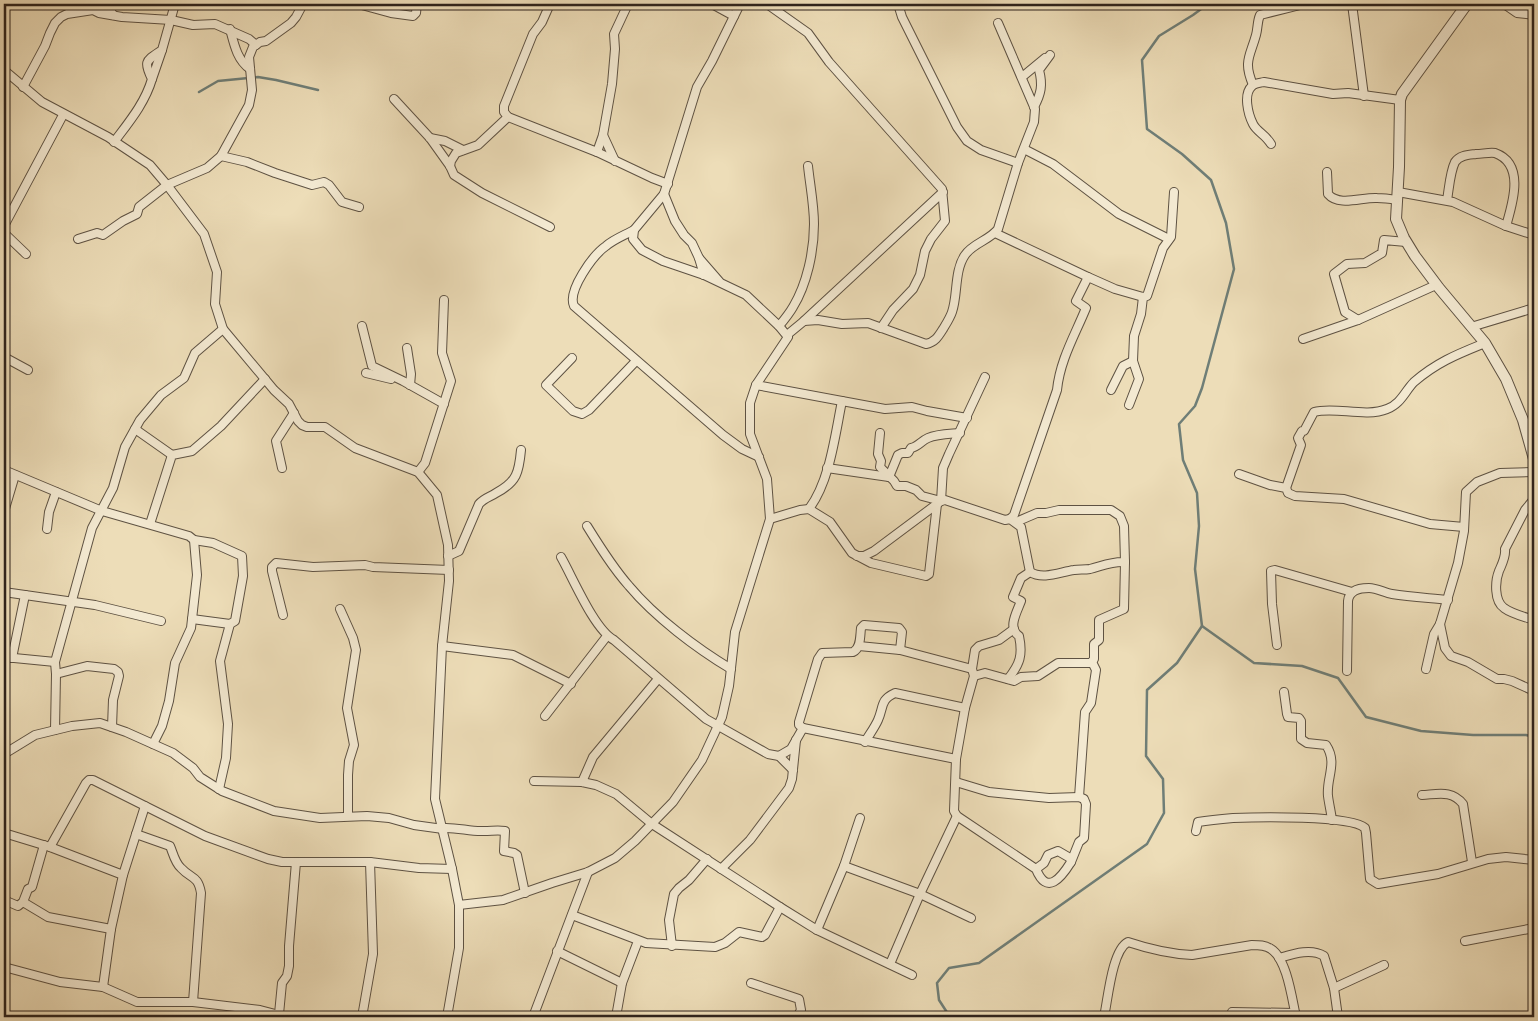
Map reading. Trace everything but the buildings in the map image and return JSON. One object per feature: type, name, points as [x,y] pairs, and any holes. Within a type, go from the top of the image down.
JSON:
[{"type":"street","points":[[102,4],[108,6],[113,15]]},
{"type":"street","points":[[114,142],[138,110],[149,90],[175,4]]},
{"type":"street","points":[[78,239],[97,233],[103,235],[137,214],[139,207],[167,185],[207,168],[222,156],[249,105],[252,90],[249,57],[253,47],[260,42],[266,42],[291,24],[303,4]]},
{"type":"street","points":[[358,4],[391,13],[413,16],[416,13],[418,4]]},
{"type":"street","points":[[550,4],[542,22],[533,34],[504,106],[504,112],[508,116],[668,184]]},
{"type":"street","points":[[596,152],[603,135],[612,84],[615,49],[614,34],[628,4]]},
{"type":"street","points":[[712,4],[734,16]]},
{"type":"street","points":[[740,4],[697,87],[664,194],[634,230],[606,246],[589,264],[573,294],[572,301],[574,306],[636,361],[724,435],[742,449],[759,457]]},
{"type":"street","points":[[767,4],[808,33],[829,62],[943,192],[945,222],[931,239],[925,251],[920,275],[913,289],[893,310],[881,328]]},
{"type":"street","points":[[898,4],[902,17],[957,127],[967,141],[981,150],[1018,163]]},
{"type":"street","points":[[1253,85],[1247,66],[1250,49],[1257,33],[1257,22],[1260,15],[1304,4]]},
{"type":"street","points":[[1352,4],[1364,96]]},
{"type":"street","points":[[1467,4],[1402,94],[1400,100],[1396,219],[1406,242],[1436,285],[1485,343],[1506,379],[1523,420],[1534,459]]},
{"type":"street","points":[[1504,4],[1517,13],[1534,15]]},
{"type":"street","points":[[23,87],[46,46],[50,33],[61,17],[67,14],[93,10],[99,13],[171,20],[193,25],[214,24],[230,29],[249,39],[256,46]]},
{"type":"street","points":[[804,321],[818,320],[842,324],[868,323],[926,344],[938,338],[952,312],[959,270],[965,255],[998,229],[1018,163],[1036,116],[1022,77],[998,23]]},
{"type":"street","points":[[230,29],[237,54],[250,69]]},
{"type":"street","points":[[1022,77],[1050,55],[1039,70],[1042,82],[1034,107]]},
{"type":"street","points":[[4,70],[42,102],[114,142],[150,166],[167,185],[204,234],[217,272],[215,304],[223,329],[265,379],[289,404],[302,425],[307,427],[325,427],[355,448],[418,472],[437,495],[448,545],[449,570],[442,646],[435,799],[459,905],[459,948],[447,1017]]},
{"type":"street","points":[[1271,144],[1266,136],[1258,131],[1253,124],[1247,104],[1248,92],[1253,85],[1264,82],[1333,94],[1348,93],[1400,100]]},
{"type":"street","points":[[394,99],[430,138],[450,166],[454,175],[482,193],[550,226]]},
{"type":"street","points":[[4,225],[63,115]]},
{"type":"street","points":[[450,166],[451,160],[456,153],[478,145],[508,116]]},
{"type":"street","points":[[603,135],[615,161]]},
{"type":"street","points":[[430,138],[445,141],[463,150]]},
{"type":"street","points":[[1024,149],[1053,164],[1119,214],[1169,239]]},
{"type":"street","points":[[1447,200],[1454,164],[1459,158],[1466,155],[1494,153],[1505,160],[1513,172],[1514,197],[1506,226]]},
{"type":"street","points":[[222,156],[247,162],[312,185],[324,182],[329,185],[342,202],[359,207]]},
{"type":"street","points":[[779,326],[793,307],[802,289],[812,247],[814,225],[808,166]]},
{"type":"street","points":[[1327,172],[1328,194],[1332,198],[1341,200],[1397,196],[1447,200],[1506,226],[1534,235]]},
{"type":"street","points":[[459,905],[503,900],[588,872],[614,858],[673,802],[697,767],[719,727],[722,717],[731,669],[735,632],[770,519],[767,479],[750,434],[750,403],[756,385],[787,340],[787,335],[943,192]]},
{"type":"street","points":[[995,233],[1115,289],[1143,297],[1147,296],[1163,248],[1169,239],[1174,192]]},
{"type":"street","points":[[664,194],[675,221],[692,243],[704,275]]},
{"type":"street","points":[[634,230],[633,239],[642,250],[663,261],[704,275],[746,295],[787,335]]},
{"type":"street","points":[[4,233],[26,254]]},
{"type":"street","points":[[1358,320],[1345,312],[1334,274],[1347,264],[1365,263],[1382,252],[1384,240],[1406,242]]},
{"type":"street","points":[[699,258],[721,283]]},
{"type":"street","points":[[1013,521],[1058,390],[1058,380],[1070,343],[1086,308],[1076,301],[1088,277]]},
{"type":"street","points":[[1303,340],[1358,320],[1436,285]]},
{"type":"street","points":[[1129,404],[1139,379],[1133,362],[1134,336],[1141,314],[1143,297]]},
{"type":"street","points":[[418,472],[425,463],[451,381],[442,353],[444,300]]},
{"type":"street","points":[[1471,327],[1534,308]]},
{"type":"street","points":[[362,326],[372,366],[444,404]]},
{"type":"street","points":[[55,730],[55,662],[92,528],[113,488],[126,446],[140,420],[161,395],[184,378],[195,353],[223,329]]},
{"type":"street","points":[[1464,527],[1430,524],[1344,499],[1294,496],[1288,493],[1286,488],[1300,445],[1298,438],[1314,412],[1358,413],[1387,409],[1401,400],[1413,383],[1446,359],[1485,343]]},
{"type":"street","points":[[406,383],[411,374],[407,348]]},
{"type":"street","points":[[4,357],[28,370]]},
{"type":"street","points":[[572,358],[546,385],[573,411],[582,414],[589,410],[636,361]]},
{"type":"street","points":[[1111,390],[1123,366],[1133,362]]},
{"type":"street","points":[[366,373],[406,383]]},
{"type":"street","points":[[809,508],[830,522],[852,553],[857,556],[871,563],[928,576],[943,468],[985,377]]},
{"type":"street","points":[[135,429],[172,455],[192,451],[221,426],[265,379]]},
{"type":"street","points":[[756,385],[884,409],[912,406],[927,411],[967,418]]},
{"type":"street","points":[[770,519],[809,508],[819,494],[827,468],[842,401]]},
{"type":"street","points":[[282,468],[276,441],[294,413]]},
{"type":"street","points":[[880,433],[878,454],[881,461],[880,467],[898,487],[906,486],[916,490],[922,496],[939,502]]},
{"type":"street","points":[[889,477],[898,455],[908,453],[911,448],[916,448],[922,441],[930,437],[960,433]]},
{"type":"street","points":[[448,556],[459,551],[479,504],[483,499],[497,493],[517,476],[521,450]]},
{"type":"street","points":[[150,524],[172,455]]},
{"type":"street","points":[[827,468],[889,477]]},
{"type":"street","points":[[4,470],[102,511],[189,536],[194,540],[213,543],[242,556],[243,576],[235,621],[230,624],[192,619]]},
{"type":"street","points":[[1426,669],[1434,634],[1440,624],[1458,563],[1464,527],[1466,492],[1477,482],[1500,473],[1534,472]]},
{"type":"street","points":[[1238,474],[1270,485],[1286,488]]},
{"type":"street","points":[[4,512],[15,475]]},
{"type":"street","points":[[47,529],[49,512],[56,492]]},
{"type":"street","points":[[1534,499],[1525,510],[1505,549],[1506,554],[1497,577],[1497,593],[1499,603],[1505,609],[1534,620]]},
{"type":"street","points":[[857,556],[864,556],[874,551],[939,502],[945,500],[1013,521],[1037,513],[1046,514],[1059,510],[1111,510],[1120,516],[1124,526],[1124,609],[1099,620],[1099,640],[1094,644],[1092,662],[1096,670],[1090,703],[1085,712],[1079,797]]},
{"type":"street","points":[[1013,521],[1021,527],[1030,572]]},
{"type":"street","points":[[587,526],[629,586],[647,604],[684,636],[714,659],[731,669]]},
{"type":"street","points":[[153,744],[162,726],[169,701],[175,662],[191,628],[197,575],[194,540]]},
{"type":"street","points":[[561,557],[594,618],[607,636],[706,719],[768,754],[779,756],[793,770]]},
{"type":"street","points":[[1030,572],[1034,574],[1056,575],[1075,569],[1088,570],[1114,561],[1125,562]]},
{"type":"street","points":[[283,615],[272,571],[272,567],[276,564],[313,567],[365,565],[373,567],[449,570]]},
{"type":"street","points":[[1277,645],[1272,604],[1272,572],[1275,570],[1352,592]]},
{"type":"street","points":[[1008,680],[1019,666],[1022,649],[1019,636],[1014,629],[1014,619],[1021,601],[1014,597],[1022,578],[1030,572]]},
{"type":"street","points":[[1347,671],[1348,601],[1349,595],[1352,592],[1371,588],[1390,594],[1448,600]]},
{"type":"street","points":[[4,592],[95,605],[161,621]]},
{"type":"street","points":[[25,594],[8,658],[55,662]]},
{"type":"street","points":[[340,609],[353,638],[356,650],[347,708],[354,745],[349,761],[348,816]]},
{"type":"street","points":[[219,789],[226,758],[228,724],[220,660],[230,624]]},
{"type":"street","points":[[1440,624],[1445,648],[1451,656],[1468,662],[1497,679],[1512,681],[1534,692]]},
{"type":"street","points":[[900,650],[902,632],[899,628],[864,625],[860,628],[857,650],[853,652],[822,653],[819,656],[799,725],[803,728],[865,742],[956,759]]},
{"type":"street","points":[[956,782],[989,792],[1049,798],[1079,797],[1084,799],[1086,804],[1084,838],[1079,842],[1071,862],[1062,877],[1054,882],[1045,882],[1039,876],[1036,869],[957,816],[954,810],[956,759],[977,648],[999,640],[1014,629]]},
{"type":"street","points":[[545,716],[607,636]]},
{"type":"street","points":[[442,646],[513,655],[571,684]]},
{"type":"street","points":[[859,646],[900,650],[973,673],[985,673],[1014,681],[1021,678],[1034,677],[1058,664],[1089,664],[1092,662]]},
{"type":"street","points":[[56,674],[87,666],[114,669],[118,672],[112,727]]},
{"type":"street","points":[[582,782],[593,757],[658,679]]},
{"type":"street","points":[[1284,692],[1288,716],[1301,720],[1301,739],[1307,743],[1326,745],[1331,753],[1332,772],[1328,795],[1332,820]]},
{"type":"street","points":[[865,742],[878,720],[882,704],[888,696],[895,693],[965,708]]},
{"type":"street","points":[[4,754],[35,735],[72,726],[100,723],[173,752],[193,768],[200,777],[219,789],[274,811],[320,818],[348,816],[389,818],[414,825],[484,832],[492,830],[505,831],[504,850],[517,855],[525,893]]},
{"type":"street","points":[[779,756],[791,749],[803,728]]},
{"type":"street","points":[[721,869],[750,840],[789,788],[792,779],[796,740]]},
{"type":"street","points":[[4,900],[18,906],[23,902],[28,889],[32,887],[47,846],[89,780],[93,780],[205,836],[268,860],[370,862],[419,868],[452,869]]},
{"type":"street","points":[[534,781],[582,782],[596,785],[616,794],[652,824],[817,930],[912,975]]},
{"type":"street","points":[[1422,795],[1451,794],[1463,804],[1472,862]]},
{"type":"street","points":[[103,988],[111,929],[123,875],[145,806]]},
{"type":"street","points":[[890,964],[920,894],[957,816]]},
{"type":"street","points":[[817,930],[844,866],[860,818]]},
{"type":"street","points":[[1196,831],[1198,822],[1232,818],[1332,820],[1359,824],[1365,828],[1370,879],[1378,884],[1438,874],[1472,862],[1488,859],[1534,860]]},
{"type":"street","points":[[4,833],[47,846],[123,875]]},
{"type":"street","points":[[136,834],[170,846],[179,867],[197,879],[200,886],[193,1002]]},
{"type":"street","points":[[1036,869],[1044,863],[1048,855],[1058,851],[1070,858],[1071,862]]},
{"type":"street","points":[[672,946],[669,920],[674,894],[707,859]]},
{"type":"street","points":[[4,967],[60,982],[103,988],[137,1002],[193,1002],[258,1014],[283,1016],[282,983],[287,976],[289,966],[296,862]]},
{"type":"street","points":[[362,1017],[373,954],[370,862]]},
{"type":"street","points":[[844,866],[920,894],[971,918]]},
{"type":"street","points":[[533,1017],[588,872]]},
{"type":"street","points":[[23,902],[48,917],[111,929]]},
{"type":"street","points":[[572,915],[646,944],[715,948],[739,932],[762,937],[765,935],[780,907]]},
{"type":"street","points":[[1465,941],[1534,928]]},
{"type":"street","points":[[616,1017],[622,983],[638,941]]},
{"type":"street","points":[[1104,1017],[1116,958],[1122,945],[1128,942],[1165,952],[1192,955],[1261,944],[1272,949],[1279,958],[1286,973],[1296,1015],[1232,1012]]},
{"type":"street","points":[[557,951],[622,983]]},
{"type":"street","points":[[1279,958],[1297,952],[1324,956],[1334,988],[1338,1017]]},
{"type":"street","points":[[1334,988],[1384,965]]},
{"type":"street","points":[[751,983],[799,998],[801,1010],[797,1017]]},
{"type":"street","points":[[720,1017],[737,1016]]},
{"type":"waterway","points":[[950,1017],[939,1000],[937,983],[949,968],[979,963],[1147,844],[1164,813],[1163,779],[1146,756],[1147,690],[1177,663],[1202,626],[1195,569],[1199,526],[1197,493],[1183,460],[1179,424],[1195,406],[1202,388],[1234,269],[1226,223],[1211,180],[1182,154],[1147,129],[1142,60],[1159,36],[1208,4]]},
{"type":"waterway","points":[[199,92],[218,81],[258,77],[318,90]]},
{"type":"waterway","points":[[1202,626],[1254,663],[1302,666],[1338,678],[1366,717],[1421,731],[1473,735],[1526,735],[1534,737]]}]
